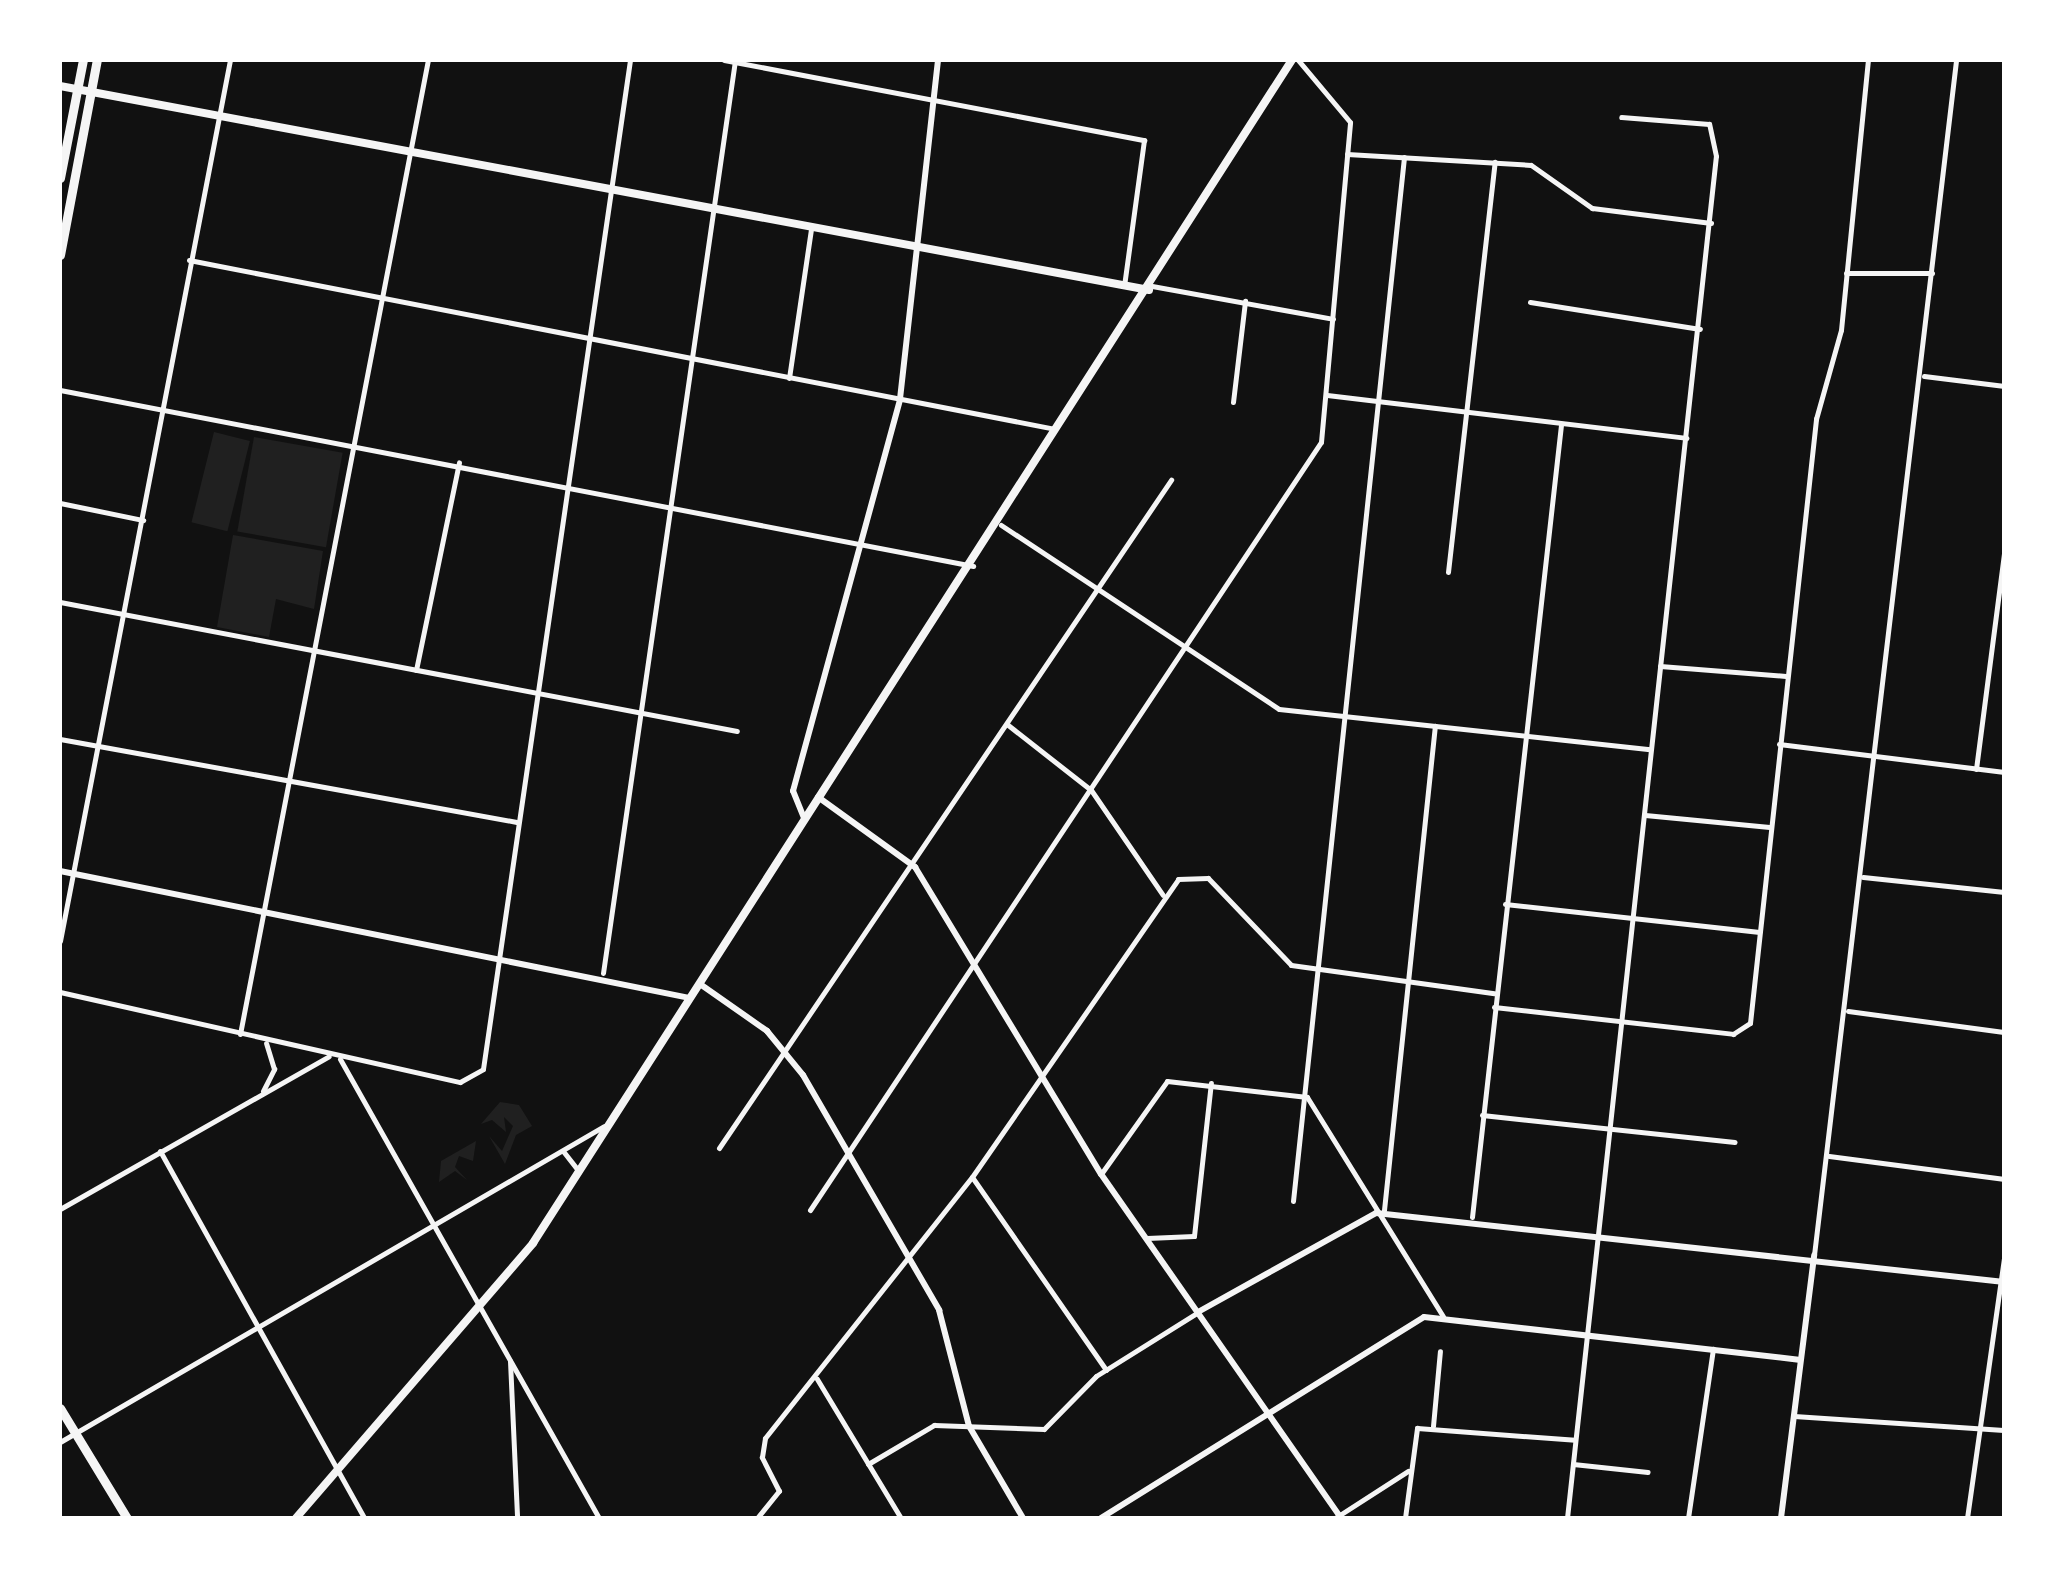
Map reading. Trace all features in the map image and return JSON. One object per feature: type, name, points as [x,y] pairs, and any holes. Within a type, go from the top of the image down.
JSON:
[{"type":"highway","points":[[60,178],[83,60]]},
{"type":"highway","points":[[60,255],[97,60]]},
{"type":"highway","points":[[60,1408],[126,1518]]},
{"type":"main road","points":[[296,1518],[480,1307],[578,1170],[804,818],[1001,525],[1295,60]]},
{"type":"main road","points":[[60,86],[713,211],[1151,288]]},
{"type":"street","points":[[60,941],[230,60]]},
{"type":"street","points":[[240,1034],[428,60]]},
{"type":"street","points":[[60,992],[329,1056],[460,1082],[483,1069],[630,60]]},
{"type":"street","points":[[724,60],[1144,140],[1124,286]]},
{"type":"street","points":[[804,818],[793,791],[900,399],[938,60]]},
{"type":"street","points":[[810,1210],[1321,442],[1347,154],[1345,108],[1295,60]]},
{"type":"street","points":[[1494,1007],[1744,1032],[1759,932],[1816,418],[1836,354],[1868,60]]},
{"type":"street","points":[[1781,1518],[1879,759],[1956,60]]},
{"type":"street","points":[[603,973],[695,360],[735,61]]},
{"type":"street","points":[[1567,1518],[1624,1021],[1650,749],[1701,329],[1716,134],[1709,124],[1621,117]]},
{"type":"street","points":[[1347,154],[1495,162],[1546,171],[1592,208],[1711,223]]},
{"type":"street","points":[[1293,1201],[1348,718],[1404,157]]},
{"type":"street","points":[[1448,572],[1495,162]]},
{"type":"street","points":[[789,378],[811,229]]},
{"type":"street","points":[[189,260],[1058,430]]},
{"type":"street","points":[[1846,273],[1932,273]]},
{"type":"street","points":[[1151,288],[1245,300],[1333,319]]},
{"type":"street","points":[[1233,402],[1245,300]]},
{"type":"street","points":[[1530,302],[1701,329]]},
{"type":"street","points":[[1924,376],[2004,386]]},
{"type":"street","points":[[60,390],[571,482],[973,566]]},
{"type":"street","points":[[1327,395],[1561,426],[1688,438]]},
{"type":"street","points":[[1472,1217],[1494,994],[1561,426]]},
{"type":"street","points":[[416,670],[459,462]]},
{"type":"street","points":[[719,1148],[914,867],[1171,480]]},
{"type":"street","points":[[60,503],[143,520]]},
{"type":"street","points":[[1001,525],[1279,710],[1650,749]]},
{"type":"street","points":[[1976,769],[2004,552]]},
{"type":"street","points":[[60,602],[737,731]]},
{"type":"street","points":[[1660,666],[1786,676]]},
{"type":"street","points":[[1008,725],[1091,790],[1163,895]]},
{"type":"street","points":[[1384,1213],[1434,726]]},
{"type":"street","points":[[60,739],[517,822]]},
{"type":"street","points":[[1779,744],[2004,772]]},
{"type":"street","points":[[818,797],[914,867],[1101,1174],[1339,1517],[1410,1470]]},
{"type":"street","points":[[1645,815],[1768,827]]},
{"type":"street","points":[[60,871],[264,915],[603,973],[646,994],[690,998]]},
{"type":"street","points":[[1863,877],[2004,892]]},
{"type":"street","points":[[757,1518],[780,1491],[762,1457],[765,1438],[817,1379],[972,1176],[1178,878],[1208,878],[1276,954],[1320,970],[1494,994]]},
{"type":"street","points":[[1505,904],[1635,914],[1759,932]]},
{"type":"street","points":[[700,984],[788,1050],[910,1258],[948,1331],[969,1426],[1023,1518]]},
{"type":"street","points":[[1848,1011],[2004,1032]]},
{"type":"street","points":[[260,1094],[274,1068],[264,1041]]},
{"type":"street","points":[[60,1209],[329,1056]]},
{"type":"street","points":[[339,1058],[428,1225],[510,1358],[600,1518]]},
{"type":"street","points":[[1101,1174],[1166,1080],[1307,1097],[1384,1213],[1443,1316]]},
{"type":"street","points":[[1146,1238],[1194,1236],[1211,1083]]},
{"type":"street","points":[[1482,1116],[1735,1142]]},
{"type":"street","points":[[60,1442],[604,1126]]},
{"type":"street","points":[[160,1150],[364,1518]]},
{"type":"street","points":[[563,1151],[578,1170]]},
{"type":"street","points":[[1829,1156],[2004,1180]]},
{"type":"street","points":[[972,1176],[1106,1370]]},
{"type":"street","points":[[868,1464],[934,1425],[1044,1429],[1106,1370],[1364,1215],[1472,1217],[1814,1255],[2003,1282]]},
{"type":"street","points":[[1966,1518],[2004,1259]]},
{"type":"street","points":[[1100,1518],[1397,1327],[1443,1316],[1799,1360]]},
{"type":"street","points":[[1688,1518],[1713,1348]]},
{"type":"street","points":[[1433,1426],[1440,1351]]},
{"type":"street","points":[[510,1358],[517,1518]]},
{"type":"street","points":[[817,1379],[901,1518]]},
{"type":"street","points":[[1794,1416],[2004,1430]]},
{"type":"street","points":[[1405,1518],[1413,1431],[1433,1426],[1575,1440]]},
{"type":"street","points":[[1573,1464],[1648,1472]]},
{"type":"shaded area","points":[[214,432],[250,441],[227,531],[192,522]]},
{"type":"shaded area","points":[[254,437],[343,453],[326,547],[237,532]]},
{"type":"shaded area","points":[[233,535],[323,551],[314,609],[276,599],[269,637],[217,627]]},
{"type":"shaded area","points":[[500,1102],[519,1105],[532,1126],[516,1135],[505,1164],[489,1136],[502,1151],[513,1126],[504,1117],[506,1132],[492,1120],[481,1124]]},
{"type":"shaded area","points":[[476,1141],[473,1161],[459,1156],[455,1167],[467,1180],[455,1171],[439,1182],[441,1161]]}]
